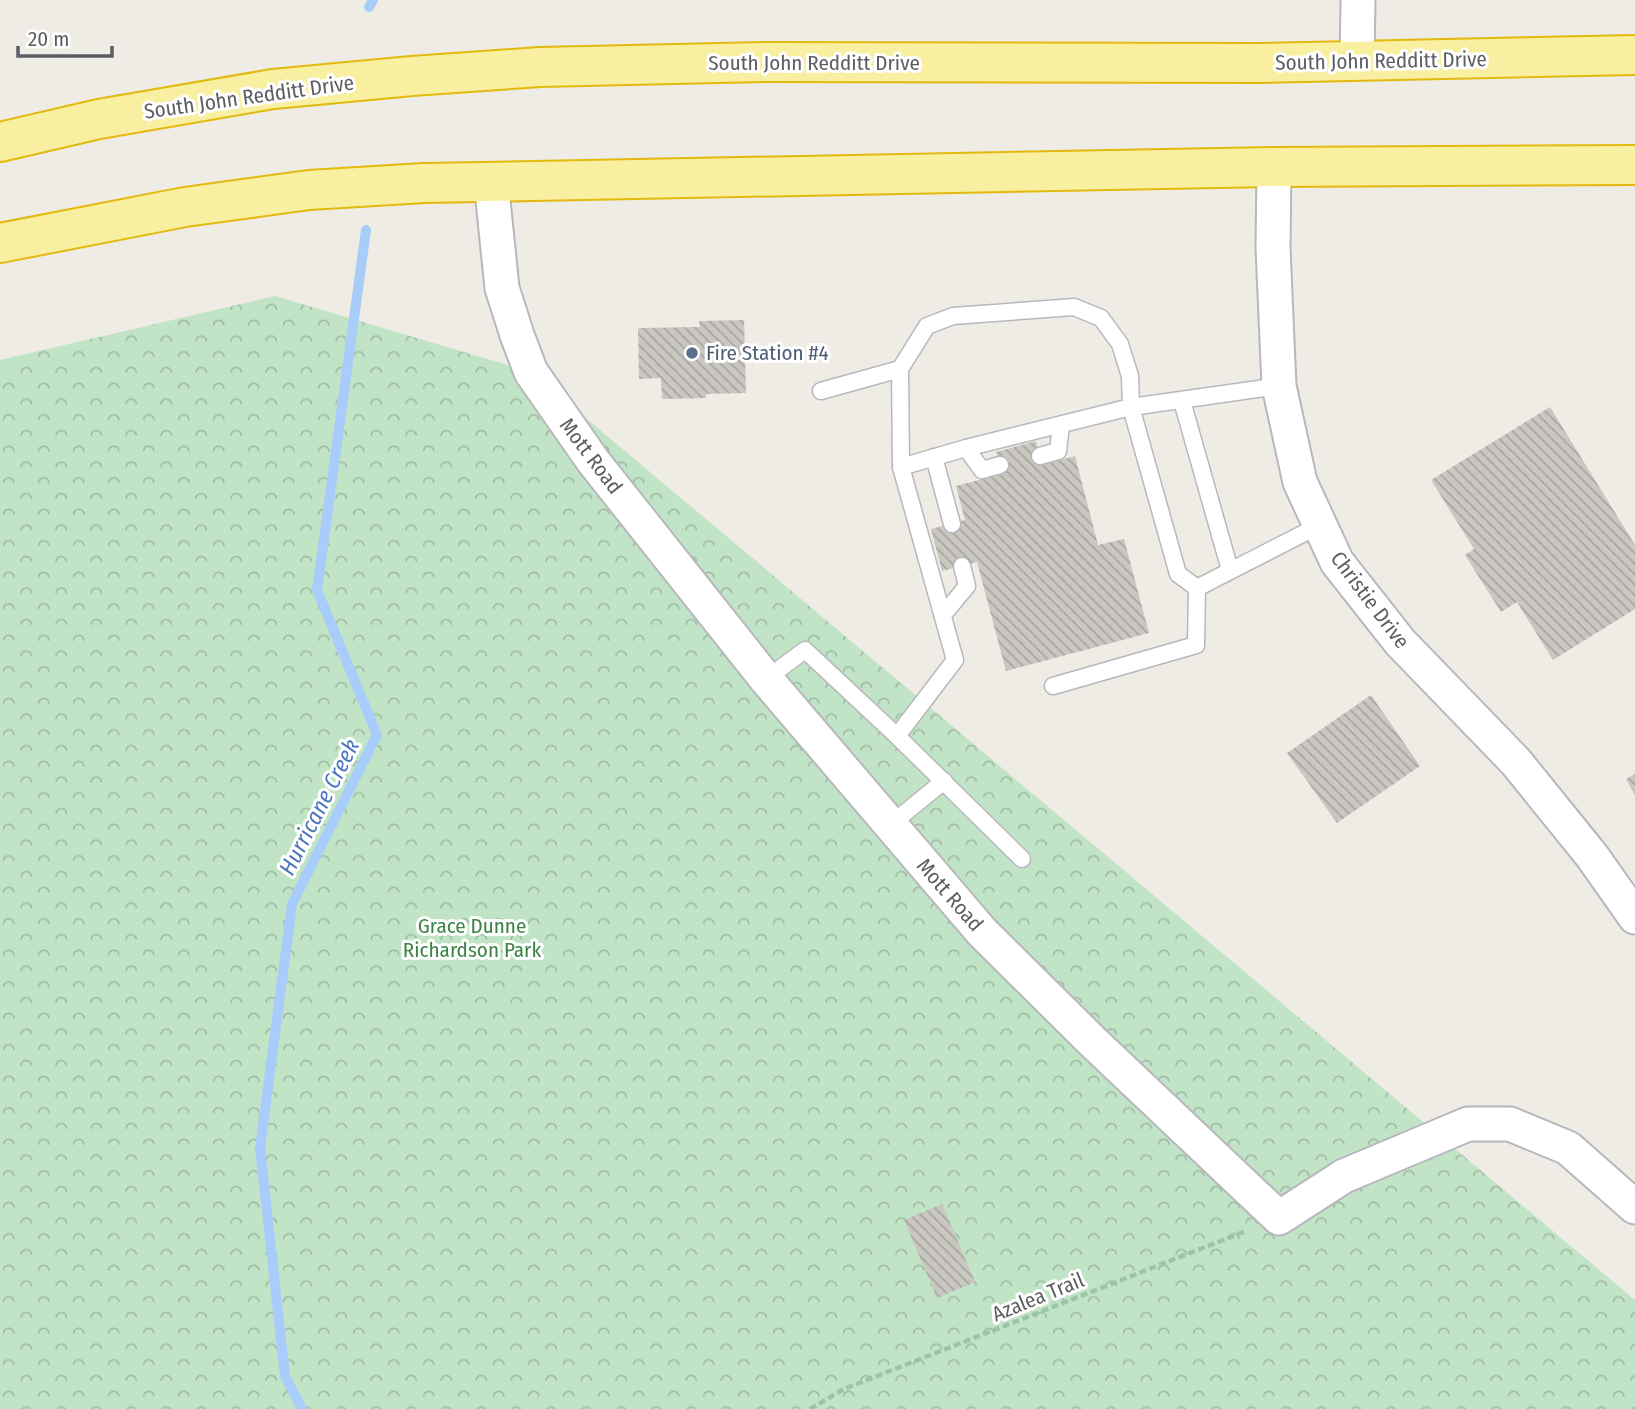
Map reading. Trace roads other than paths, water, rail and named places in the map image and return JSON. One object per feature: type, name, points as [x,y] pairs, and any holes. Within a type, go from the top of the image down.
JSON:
[{"type":"highway","name":"South John Redditt Drive","points":[[0,142],[99,119],[273,89],[540,67],[764,62],[1259,63],[1635,55]]},
{"type":"highway","points":[[0,243],[185,207],[309,190],[491,181],[1274,167],[1635,165]]},
{"type":"street","points":[[1357,61],[1358,0]]},
{"type":"street","name":"Christie Drive","points":[[1274,167],[1273,248],[1279,386],[1300,482],[1320,525],[1338,562],[1400,642],[1516,762],[1592,856],[1635,917]]},
{"type":"street","name":"Mott Road","points":[[491,181],[502,288],[531,372],[593,461],[766,679],[982,932],[1092,1041],[1279,1218],[1344,1176],[1468,1124],[1510,1124],[1568,1148],[1635,1207]]},
{"type":"lane","points":[[897,736],[955,660],[901,467],[900,369],[927,326],[953,316],[1074,307],[1101,318],[1120,344],[1130,376],[1131,407],[1178,574],[1197,588]]},
{"type":"lane","points":[[821,391],[900,369]]},
{"type":"lane","points":[[901,467],[1131,407],[1279,386]]},
{"type":"lane","points":[[1182,401],[1230,570]]},
{"type":"lane","points":[[1040,456],[1058,451],[1061,425]]},
{"type":"lane","points":[[966,448],[982,470],[1000,466]]},
{"type":"lane","points":[[934,457],[952,524]]},
{"type":"lane","points":[[1197,588],[1320,525]]},
{"type":"lane","points":[[943,615],[967,586],[962,566]]},
{"type":"lane","points":[[1054,686],[1196,645],[1197,588]]},
{"type":"lane","points":[[766,679],[805,650],[1022,859]]},
{"type":"lane","points":[[890,825],[944,781]]},
{"type":"waterway","name":"Hurricane Creek","points":[[369,7],[373,0]]},
{"type":"waterway","name":"Hurricane Creek","points":[[302,1409],[285,1376],[260,1148],[292,904],[377,735],[317,590],[366,230]]},
{"type":"place","name":"Fire Station #4","points":[[692,353]]},
{"type":"park label","name":"Grace Dunne Richardson Park","points":[[472,938]]}]
